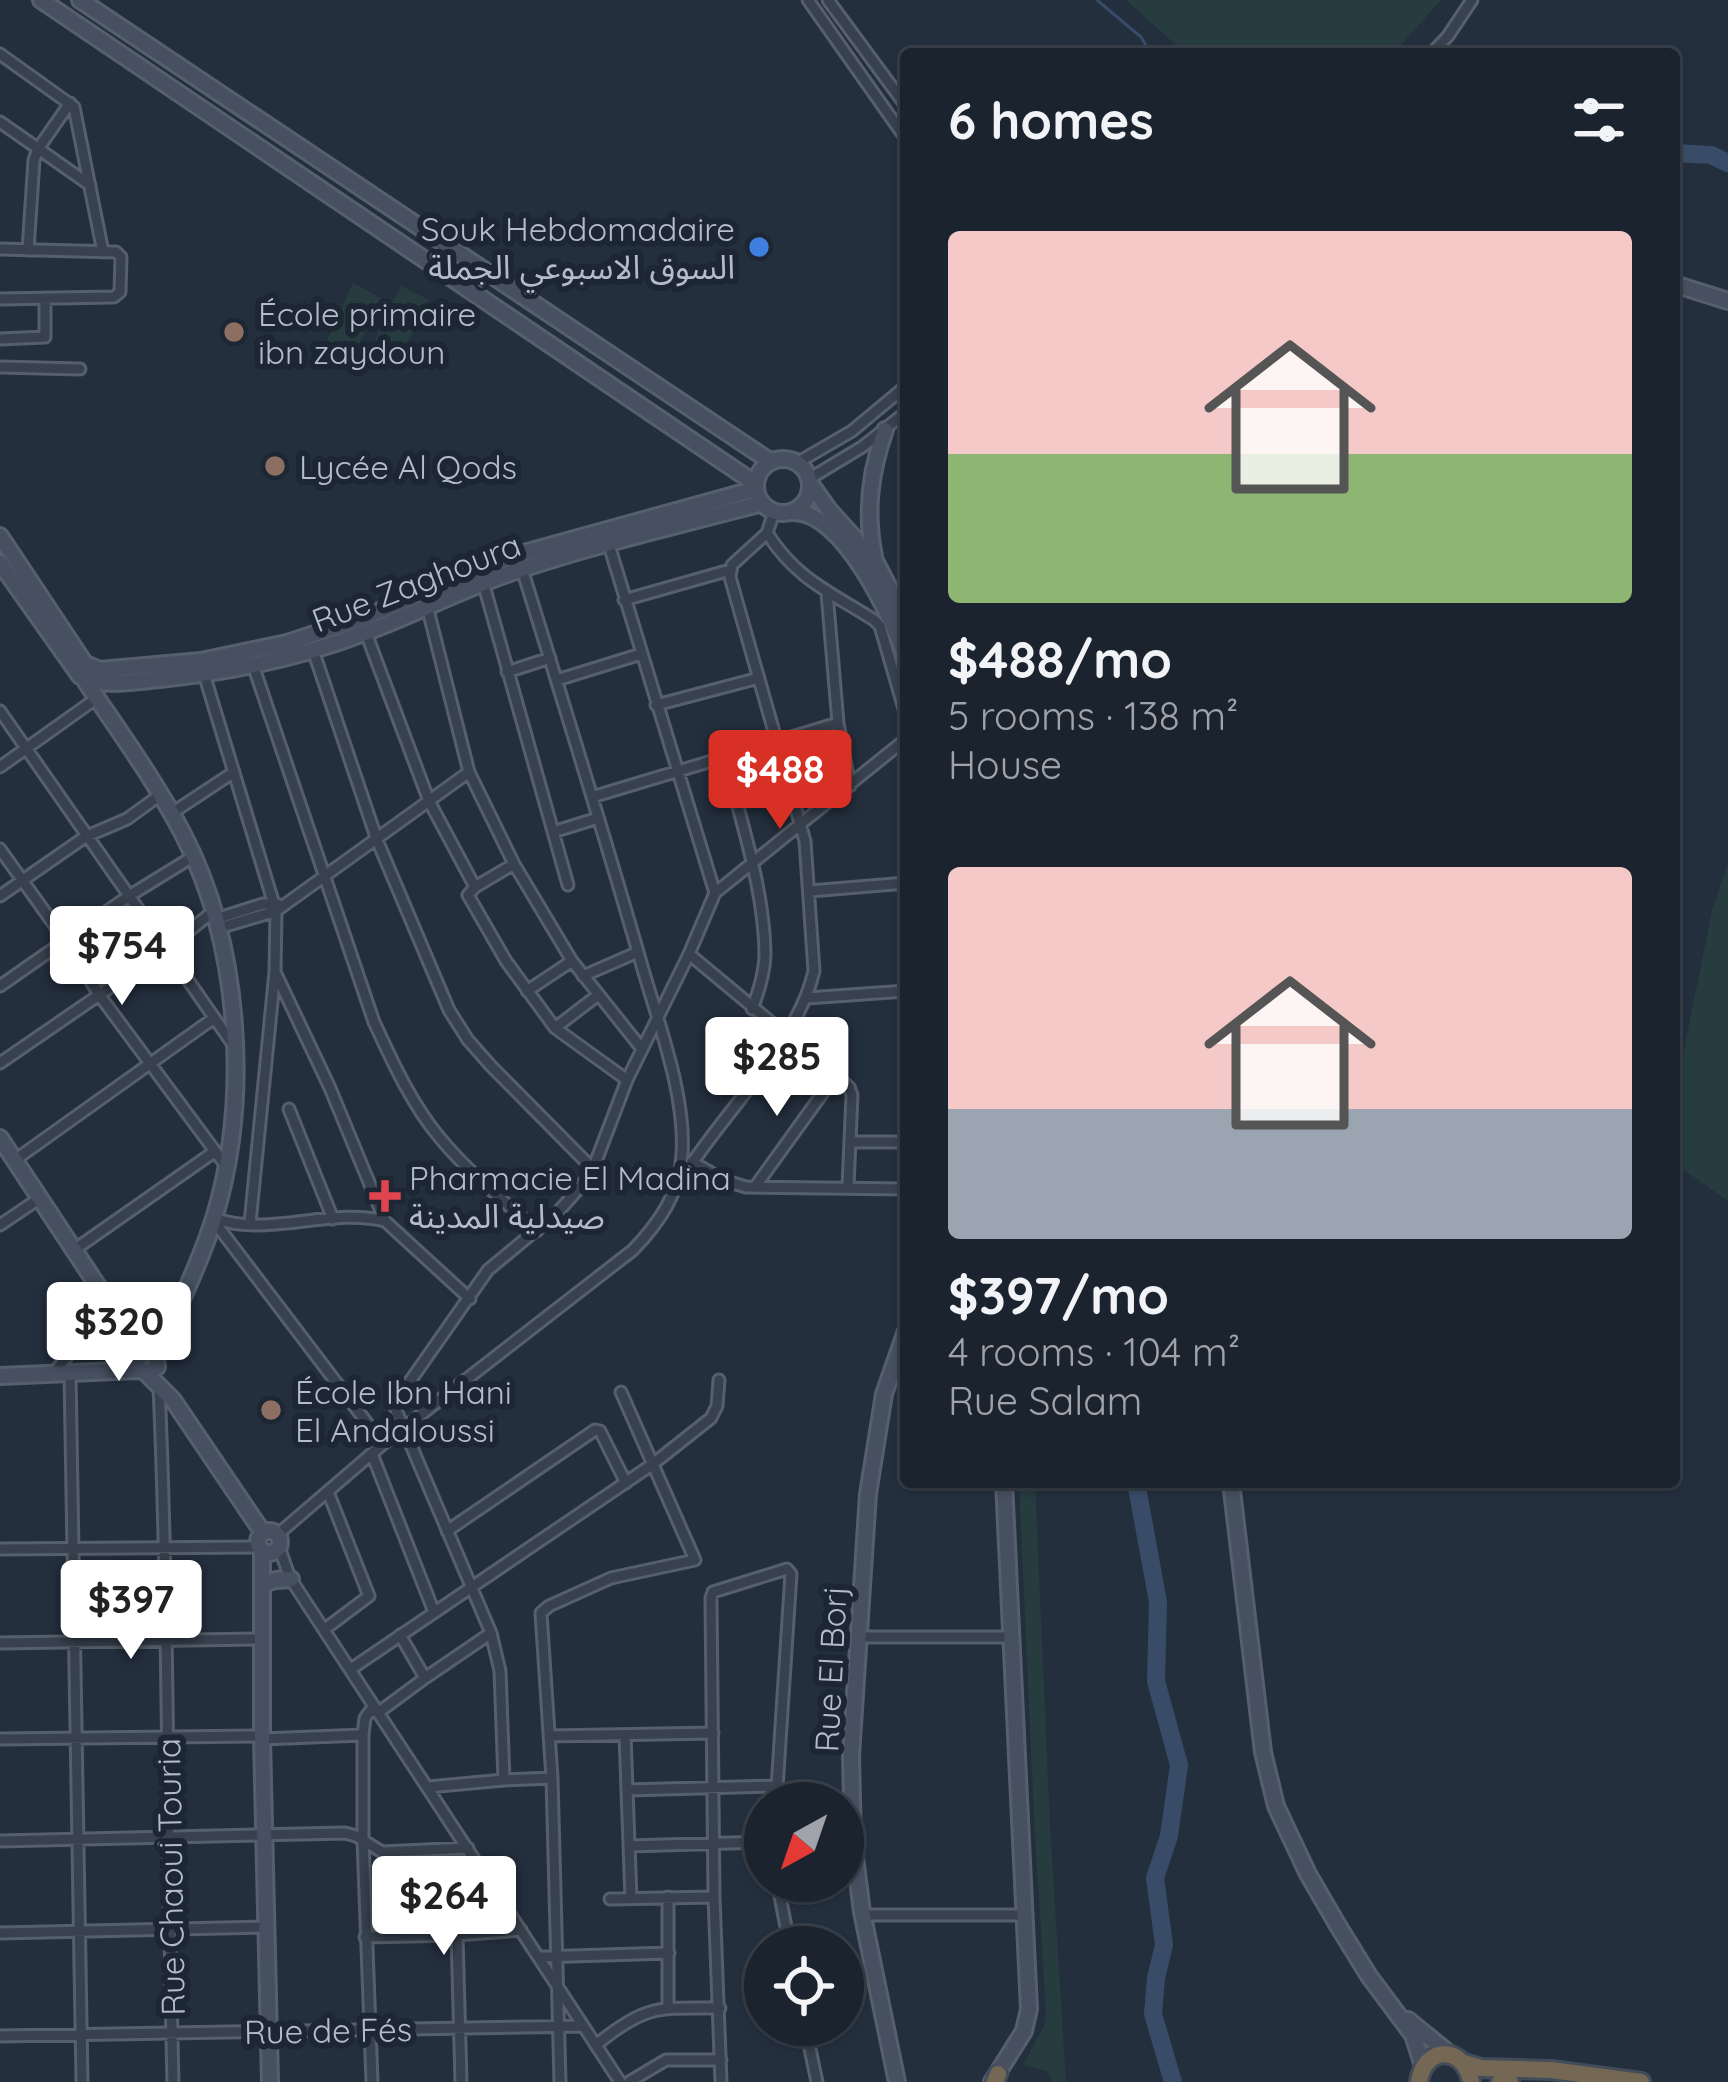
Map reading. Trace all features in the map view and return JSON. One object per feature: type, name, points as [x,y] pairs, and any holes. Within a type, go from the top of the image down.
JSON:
[{"type":"highway","points":[[1417,2076],[1435,2056],[1481,2068],[1642,2082]]},
{"type":"highway","points":[[1457,2059],[1471,2082]]},
{"type":"highway","points":[[1500,2082],[1510,2082]]},
{"type":"street","points":[[41,0],[535,333],[762,497],[793,512],[812,514],[856,559],[890,614],[900,642]]},
{"type":"street","points":[[80,0],[771,462]]},
{"type":"street","points":[[808,0],[900,130]]},
{"type":"street","points":[[828,0],[900,98]]},
{"type":"street","points":[[1437,48],[1472,0]]},
{"type":"street","points":[[0,55],[75,109],[103,252]]},
{"type":"street","points":[[28,250],[33,165],[38,149],[70,104]]},
{"type":"street","points":[[0,122],[90,185]]},
{"type":"street","points":[[0,249],[121,254],[117,296],[0,298]]},
{"type":"street","points":[[1680,286],[1728,301]]},
{"type":"street","points":[[0,339],[45,337],[45,298]]},
{"type":"street","points":[[535,333],[547,315]]},
{"type":"street","points":[[0,367],[80,369]]},
{"type":"street","points":[[797,463],[852,431],[900,391]]},
{"type":"street","points":[[793,512],[807,500],[810,481],[900,417]]},
{"type":"street","points":[[875,561],[869,495],[885,430]]},
{"type":"street","points":[[900,609],[875,561],[829,510],[797,463],[784,459],[761,471],[767,533],[793,567],[880,626],[900,695]]},
{"type":"street","name":"Rue Zaghoura","points":[[85,672],[99,682],[204,674],[313,650],[366,633],[483,582],[762,497]]},
{"type":"street","name":"Rue Zaghoura","points":[[85,672],[201,661],[287,643],[363,618],[509,557],[762,497]]},
{"type":"street","points":[[625,600],[730,570],[767,533]]},
{"type":"street","points":[[0,536],[7,571],[85,672],[194,856],[216,919],[230,987],[233,1104],[226,1166],[213,1219],[150,1367]]},
{"type":"street","points":[[609,545],[715,893]]},
{"type":"street","points":[[523,569],[657,1018],[688,1159]]},
{"type":"street","points":[[0,1549],[268,1544],[383,1444],[633,1250],[654,1228],[667,1210],[688,1159],[787,1036],[807,998],[814,971],[801,825],[730,585],[730,570]]},
{"type":"street","points":[[483,582],[568,885]]},
{"type":"street","points":[[827,593],[838,723],[850,786]]},
{"type":"street","points":[[427,606],[469,772],[514,864],[572,961],[642,1049]]},
{"type":"street","points":[[366,633],[429,801],[476,887]]},
{"type":"street","points":[[313,650],[377,840],[449,1010],[468,1040],[592,1168]]},
{"type":"street","points":[[556,680],[641,653]]},
{"type":"street","points":[[507,672],[550,658]]},
{"type":"street","points":[[253,665],[389,1055],[428,1122],[537,1231]]},
{"type":"street","points":[[204,674],[278,906],[250,1223]]},
{"type":"street","points":[[656,705],[758,678]]},
{"type":"street","points":[[0,766],[97,698]]},
{"type":"street","points":[[0,711],[234,1046]]},
{"type":"street","points":[[592,797],[838,723]]},
{"type":"street","points":[[504,1780],[500,1671],[491,1633],[396,1410],[399,1397],[495,1262],[570,1201],[592,1168],[627,1080],[715,893],[900,744]]},
{"type":"street","points":[[725,756],[751,864],[765,956],[752,1009]]},
{"type":"street","points":[[172,813],[234,772]]},
{"type":"street","points":[[0,1064],[216,919],[278,906],[469,772]]},
{"type":"street","points":[[0,896],[85,837],[127,819],[160,795]]},
{"type":"street","points":[[553,832],[598,818]]},
{"type":"street","points":[[0,849],[100,996],[226,1166]]},
{"type":"street","points":[[0,986],[194,856]]},
{"type":"street","points":[[514,864],[468,895],[526,992],[555,1028],[627,1080]]},
{"type":"street","points":[[810,891],[900,884]]},
{"type":"street","points":[[583,976],[638,952]]},
{"type":"street","points":[[689,954],[849,1087],[848,1186]]},
{"type":"street","points":[[526,992],[572,961]]},
{"type":"street","points":[[275,972],[385,1221],[470,1298]]},
{"type":"street","points":[[807,998],[900,991]]},
{"type":"street","points":[[555,1028],[598,995]]},
{"type":"street","points":[[14,1160],[214,1018]]},
{"type":"street","points":[[755,1187],[835,1076]]},
{"type":"street","points":[[289,1109],[333,1219]]},
{"type":"street","points":[[0,1138],[555,1983],[625,2082],[666,2060],[721,2060]]},
{"type":"street","points":[[850,1142],[900,1142]]},
{"type":"street","points":[[74,1250],[214,1153]]},
{"type":"street","points":[[688,1159],[735,1185],[900,1189]]},
{"type":"street","points":[[0,1226],[40,1198]]},
{"type":"street","points":[[213,1219],[250,1223],[360,1216],[385,1221]]},
{"type":"street","points":[[213,1219],[383,1444]]},
{"type":"street","points":[[53,1374],[110,1304]]},
{"type":"street","name":"Rue El Borj","points":[[850,1782],[873,1450],[884,1394],[900,1348]]},
{"type":"street","points":[[0,1376],[150,1367]]},
{"type":"street","name":"Rue Chaoui Touria","points":[[150,1367],[166,1547],[173,2082]]},
{"type":"street","points":[[70,1373],[82,2082]]},
{"type":"street","points":[[351,1670],[653,1464],[711,1418],[718,1406],[719,1380]]},
{"type":"street","points":[[560,2082],[552,1778],[541,1613],[611,1578],[695,1559],[621,1392]]},
{"type":"street","points":[[447,1532],[597,1429],[626,1483]]},
{"type":"street","points":[[372,1454],[434,1612]]},
{"type":"street","points":[[995,2079],[1028,2020],[1004,1488]]},
{"type":"street","points":[[1232,1488],[1263,1752],[1276,1805],[1322,1899],[1369,1976],[1418,2043],[1417,2076]]},
{"type":"street","points":[[325,1629],[369,1596],[328,1492]]},
{"type":"street","points":[[268,1544],[262,1584],[262,1737],[270,2082]]},
{"type":"street","points":[[721,2082],[714,1898],[712,1594],[784,1569],[789,1570],[778,1782]]},
{"type":"street","points":[[262,1584],[291,1579]]},
{"type":"street","points":[[372,2082],[363,1840],[367,1714],[379,1712],[491,1633]]},
{"type":"street","points":[[400,1635],[425,1678]]},
{"type":"street","points":[[857,1637],[1012,1637]]},
{"type":"street","points":[[0,1642],[262,1639]]},
{"type":"street","points":[[549,1736],[713,1733]]},
{"type":"street","points":[[0,1739],[363,1735]]},
{"type":"street","points":[[625,1735],[631,1899]]},
{"type":"street","points":[[428,1787],[552,1778]]},
{"type":"street","points":[[627,1790],[744,1788]]},
{"type":"street","points":[[0,1840],[345,1833],[382,1852],[468,1849]]},
{"type":"street","points":[[629,1846],[744,1842]]},
{"type":"street","points":[[668,1897],[668,2008]]},
{"type":"street","points":[[610,1899],[714,1898]]},
{"type":"street","name":"Rue El Borj","points":[[859,1902],[897,2082]]},
{"type":"street","points":[[862,1916],[1025,1915]]},
{"type":"street","points":[[0,1933],[267,1927]]},
{"type":"street","points":[[365,1937],[521,1930]]},
{"type":"street","points":[[457,1935],[461,2082]]},
{"type":"street","points":[[538,1957],[669,1953]]},
{"type":"street","points":[[596,2044],[646,2011],[720,2008]]},
{"type":"street","points":[[1399,2013],[1457,2059]]},
{"type":"street","name":"Rue de Fés","points":[[0,2036],[584,2026]]},
{"type":"street","points":[[810,2046],[818,2082]]},
{"type":"green space","points":[[1126,0],[1441,0],[1398,48],[1179,48]]},
{"type":"green space","points":[[353,283],[381,298],[354,355],[327,340]]},
{"type":"green space","points":[[401,286],[429,300],[401,358],[374,342]]},
{"type":"green space","points":[[1728,863],[1728,1201],[1680,1167],[1680,1069],[1712,911]]},
{"type":"green space","points":[[1019,1488],[1035,1488],[1066,2082],[1052,2082],[1047,2071],[1023,2065],[1044,2026],[1046,2012]]},
{"type":"waterway","points":[[1097,0],[1147,48]]},
{"type":"waterway","points":[[1680,153],[1711,155],[1728,163]]},
{"type":"waterway","points":[[1137,1488],[1158,1602],[1156,1681],[1179,1765],[1169,1836],[1155,1878],[1164,1945],[1153,2014],[1173,2082]]},
{"type":"place","name":"Souk Hebdomadaire السوق الاسبوعي الجملة","points":[[759,247]]},
{"type":"place","name":"École primaire ibn zaydoun","points":[[234,332]]},
{"type":"place","name":"Lycée Al Qods","points":[[275,466]]},
{"type":"place","name":"Pharmacie El Madina صيدلية المدينة","points":[[385,1196]]},
{"type":"place","name":"École Ibn Hani El Andaloussi","points":[[271,1410]]}]
